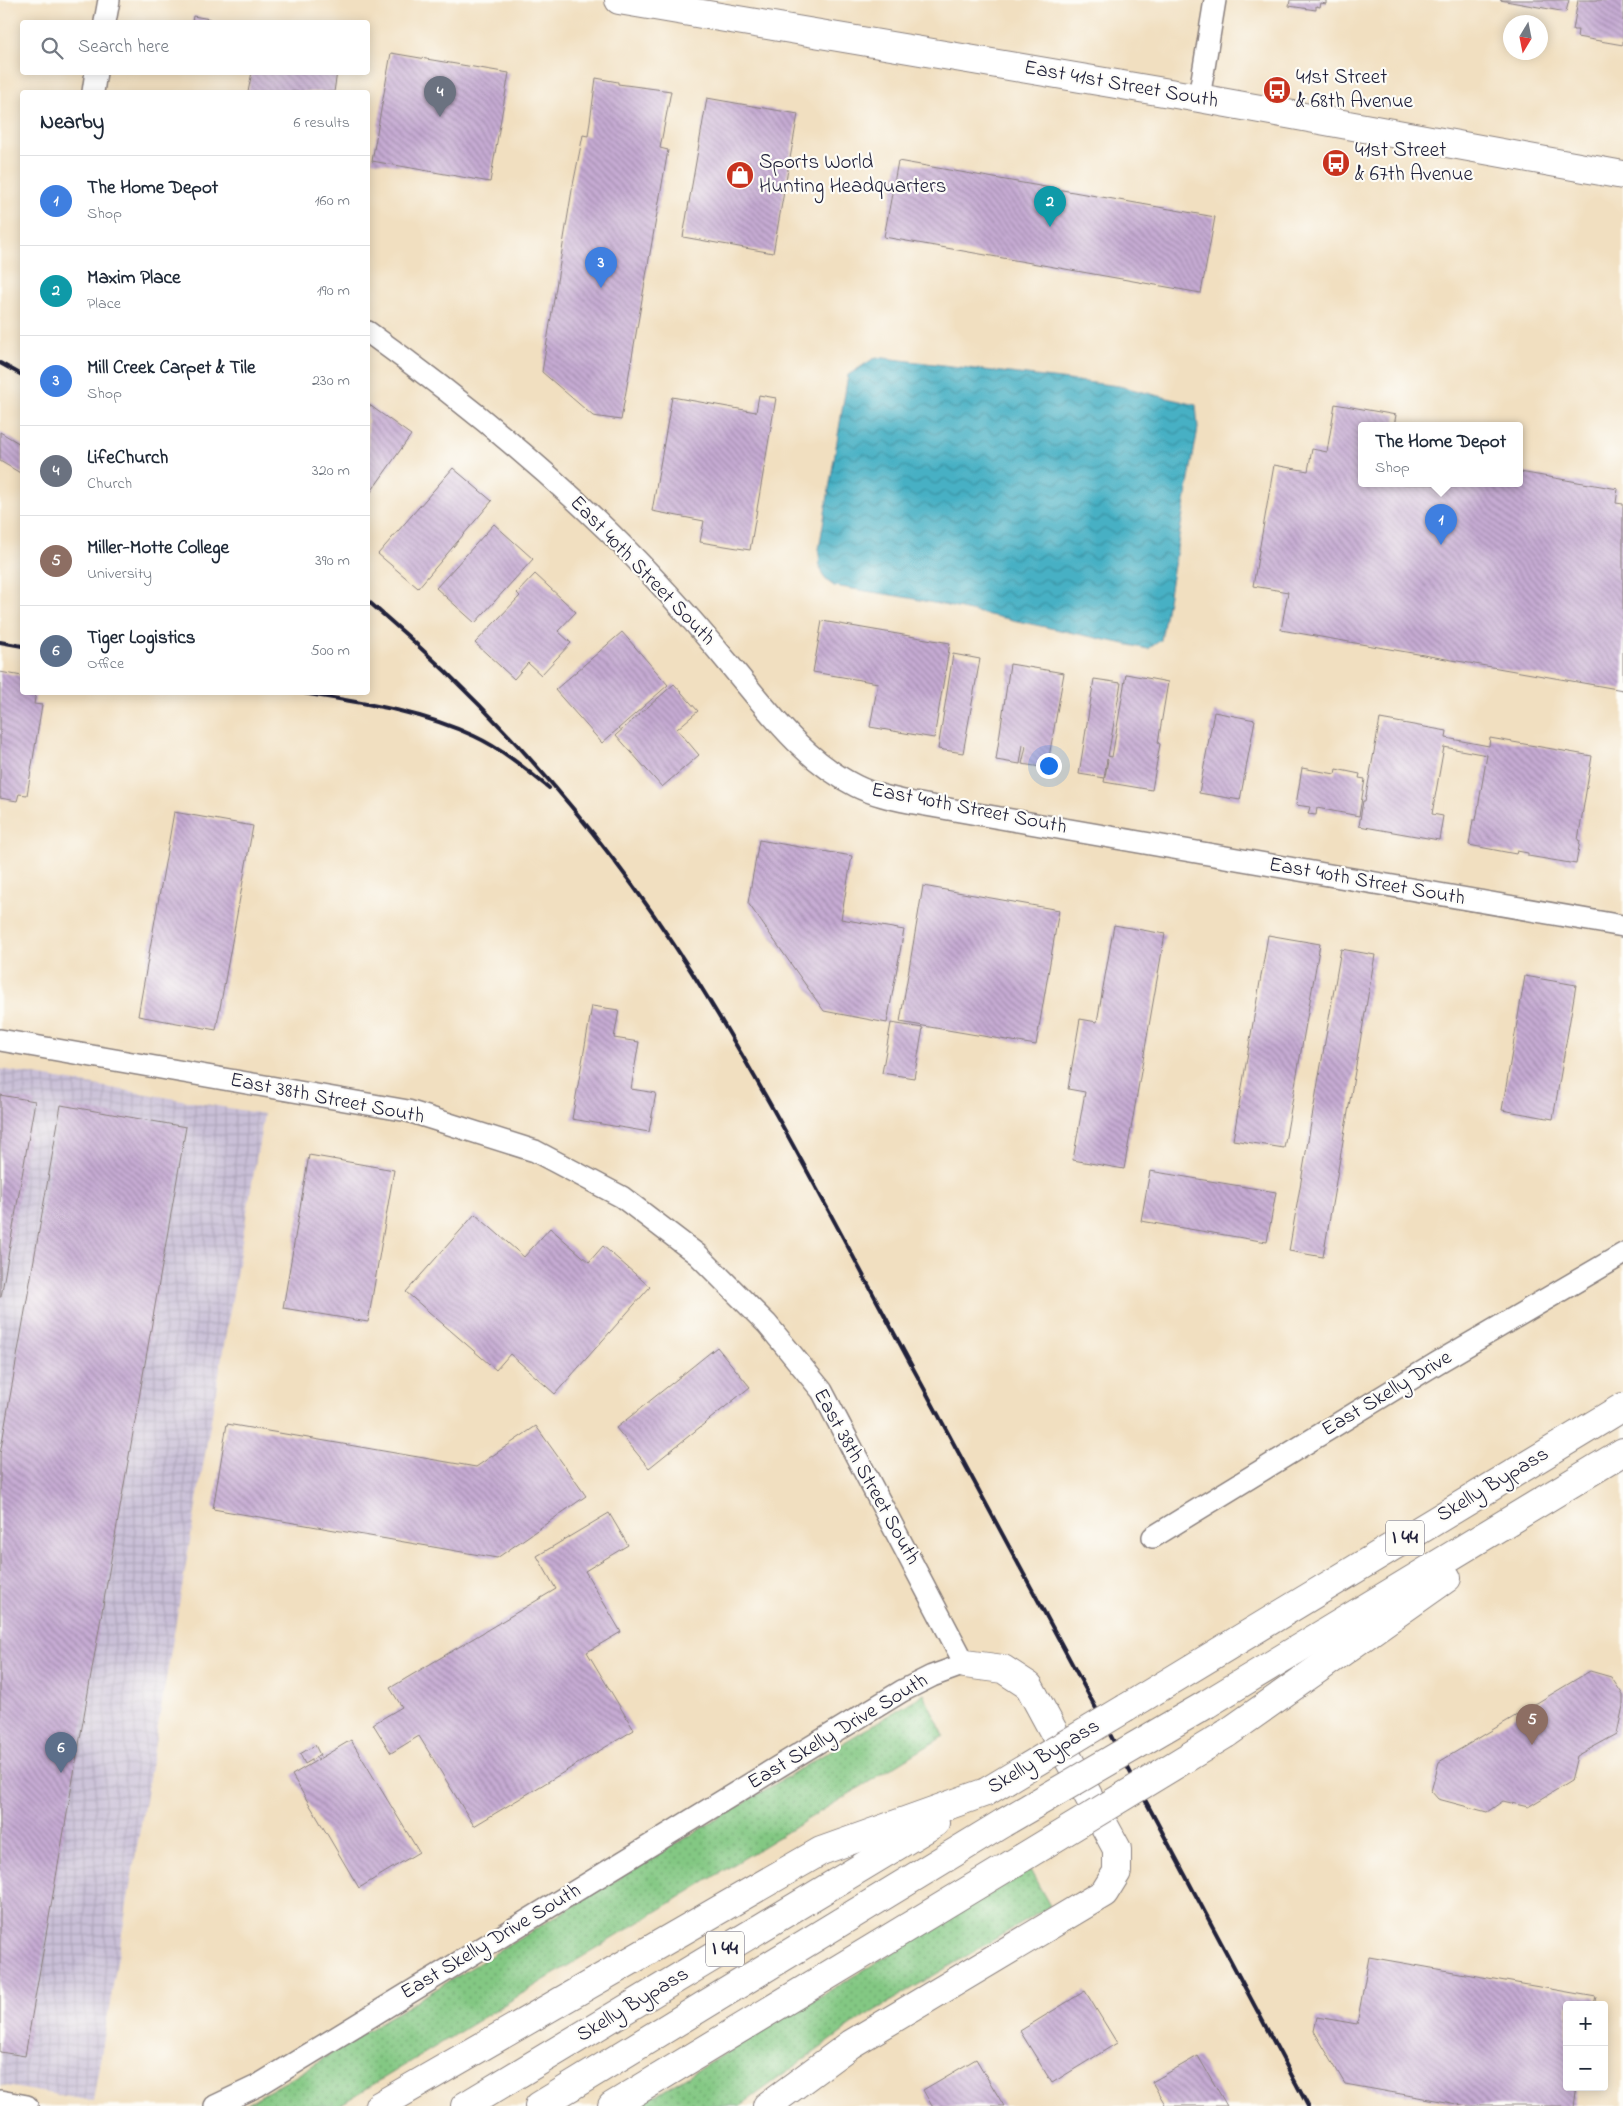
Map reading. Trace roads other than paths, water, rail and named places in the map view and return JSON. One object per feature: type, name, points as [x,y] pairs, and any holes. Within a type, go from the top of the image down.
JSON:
[{"type":"main road","name":"East 41st Street South","points":[[631,1],[1199,98],[1623,175]]},
{"type":"main road","name":"Skelly Bypass","points":[[465,2106],[1623,1407]]},
{"type":"main road","name":"Skelly Bypass","points":[[539,2106],[1003,1823],[1207,1704],[1623,1453]]},
{"type":"main road","points":[[612,2106],[1226,1734],[1623,1453]]},
{"type":"main road","name":"East Skelly Drive South","points":[[767,2106],[851,2044],[1104,1893],[1118,1872],[1117,1849],[1029,1686],[1003,1668],[965,1664]]},
{"type":"main road","points":[[379,2106],[821,1851],[986,1792]]},
{"type":"street","points":[[105,20],[109,0]]},
{"type":"street","points":[[1199,98],[1215,0]]},
{"type":"street","points":[[93,90],[96,75]]},
{"type":"street","name":"East 40th Street South","points":[[370,333],[474,412],[556,482],[610,533],[660,585],[707,637],[792,740],[823,765],[856,786],[914,803],[1623,926]]},
{"type":"street","name":"East 38th Street South","points":[[0,1040],[408,1111],[535,1151],[622,1197],[698,1255],[768,1324],[822,1391],[965,1664]]},
{"type":"street","name":"East Skelly Drive","points":[[1153,1537],[1437,1363],[1623,1254]]},
{"type":"street","name":"East Skelly Drive South","points":[[215,2106],[257,2086],[902,1691],[932,1676],[965,1664]]},
{"type":"street","points":[[0,2101],[27,2106]]},
{"type":"water","points":[[876,357],[1119,386],[1196,405],[1198,428],[1161,640],[1148,649],[910,598],[834,586],[829,582],[820,570],[819,549],[848,375]]},
{"type":"railway","points":[[0,363],[20,374]]},
{"type":"railway","points":[[370,603],[459,684],[502,728],[583,821],[657,920],[723,1022],[812,1181],[1308,2106]]},
{"type":"railway","points":[[0,642],[20,646]]},
{"type":"railway","points":[[316,695],[410,713],[453,727],[474,736],[504,753],[549,788]]},
{"type":"place","name":"41st Street & 68th Avenue","points":[[1277,90]]},
{"type":"place","name":"LifeChurch","points":[[440,117]]},
{"type":"place","name":"41st Street & 67th Avenue","points":[[1336,163]]},
{"type":"place","name":"Sports World Hunting Headquarters","points":[[740,175]]},
{"type":"place","name":"Maxim Place","points":[[1050,227]]},
{"type":"place","name":"Mill Creek Carpet & Tile","points":[[601,288]]},
{"type":"place","name":"The Home Depot","points":[[1441,545]]},
{"type":"place","name":"Miller-Motte College","points":[[1532,1745]]},
{"type":"place","name":"Tiger Logistics","points":[[61,1773]]}]
